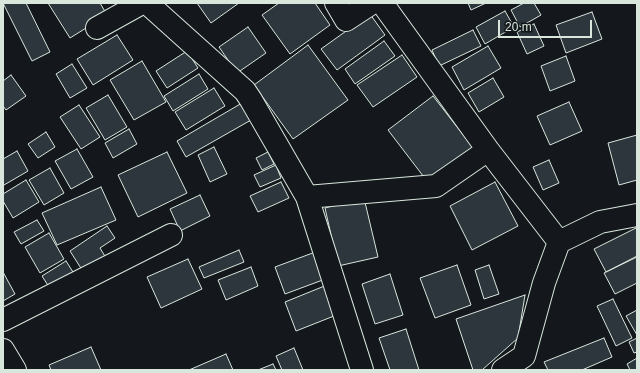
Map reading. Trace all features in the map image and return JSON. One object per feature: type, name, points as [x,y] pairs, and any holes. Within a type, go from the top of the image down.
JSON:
[{"type":"street","points":[[97,28],[142,3]]},
{"type":"street","points":[[147,3],[245,91],[307,198],[362,370]]},
{"type":"street","points":[[336,3],[346,20],[372,3]]},
{"type":"street","points":[[382,3],[488,150],[559,242]]},
{"type":"street","points":[[307,198],[436,186],[488,150]]},
{"type":"street","points":[[503,370],[526,363],[544,283],[559,242],[600,222],[637,215]]},
{"type":"street","points":[[3,320],[171,235]]},
{"type":"street","points":[[3,350],[15,370]]},
{"type":"building","points":[[3,3],[26,3],[50,52],[32,61]]},
{"type":"building","points":[[48,3],[100,3],[107,15],[70,38]]},
{"type":"building","points":[[197,3],[239,3],[211,23]]},
{"type":"building","points":[[279,3],[315,3],[330,25],[290,54],[262,15]]},
{"type":"building","points":[[468,3],[486,3],[471,10]]},
{"type":"building","points":[[524,3],[534,3],[541,15],[520,27],[511,10]]},
{"type":"building","points":[[505,11],[514,27],[485,44],[476,27]]},
{"type":"building","points":[[592,12],[602,39],[566,53],[556,25]]},
{"type":"building","points":[[370,14],[385,35],[337,70],[321,49]]},
{"type":"building","points":[[534,24],[544,46],[527,54],[517,32]]},
{"type":"building","points":[[248,27],[266,53],[237,73],[219,47]]},
{"type":"building","points":[[473,30],[481,46],[439,66],[432,50]]},
{"type":"building","points":[[117,35],[133,60],[93,85],[77,59]]},
{"type":"building","points":[[384,41],[395,56],[355,84],[345,69]]},
{"type":"building","points":[[308,45],[348,100],[293,139],[254,85]]},
{"type":"building","points":[[488,46],[501,68],[464,90],[452,67]]},
{"type":"building","points":[[187,51],[198,68],[167,88],[156,71]]},
{"type":"building","points":[[402,55],[417,77],[373,107],[357,85]]},
{"type":"building","points":[[566,56],[575,81],[550,91],[541,66]]},
{"type":"building","points":[[142,61],[166,102],[134,120],[110,80]]},
{"type":"building","points":[[72,64],[87,88],[70,98],[56,74]]},
{"type":"building","points":[[199,74],[208,89],[173,111],[164,96]]},
{"type":"building","points":[[11,75],[26,96],[6,110],[3,106],[3,81]]},
{"type":"building","points":[[493,78],[504,97],[479,112],[468,93]]},
{"type":"building","points":[[214,88],[225,106],[186,130],[175,112]]},
{"type":"building","points":[[108,95],[127,127],[105,140],[86,108]]},
{"type":"building","points":[[433,96],[475,150],[430,185],[388,130]]},
{"type":"building","points":[[569,102],[582,131],[550,145],[537,116]]},
{"type":"building","points":[[242,103],[251,120],[186,157],[177,141]]},
{"type":"building","points":[[79,105],[100,137],[81,149],[60,117]]},
{"type":"building","points":[[129,129],[137,144],[113,158],[105,143]]},
{"type":"building","points":[[46,132],[55,147],[38,158],[28,144]]},
{"type":"building","points":[[637,135],[637,180],[619,185],[608,143]]},
{"type":"building","points":[[214,147],[227,174],[210,182],[198,155]]},
{"type":"building","points":[[77,149],[93,177],[71,189],[55,161]]},
{"type":"building","points":[[17,151],[28,171],[4,185],[3,159]]},
{"type":"building","points":[[167,152],[187,193],[138,217],[118,175]]},
{"type":"building","points":[[268,152],[274,164],[262,170],[256,158]]},
{"type":"building","points":[[549,160],[559,183],[543,190],[533,167]]},
{"type":"building","points":[[276,165],[281,178],[260,187],[254,175]]},
{"type":"building","points":[[50,168],[64,193],[44,205],[29,180]]},
{"type":"building","points":[[26,180],[39,202],[13,218],[3,201],[3,194]]},
{"type":"building","points":[[281,182],[289,198],[258,212],[250,196]]},
{"type":"building","points":[[495,182],[518,226],[472,250],[450,206]]},
{"type":"building","points":[[101,187],[116,220],[57,245],[42,213]]},
{"type":"building","points":[[200,195],[210,216],[180,231],[170,209]]},
{"type":"building","points":[[364,198],[378,257],[338,266],[325,208]]},
{"type":"building","points":[[37,220],[44,231],[21,244],[14,232]]},
{"type":"building","points":[[107,226],[115,238],[100,248],[106,258],[84,273],[70,251]]},
{"type":"building","points":[[636,228],[637,256],[606,272],[594,249]]},
{"type":"building","points":[[49,233],[64,259],[40,273],[25,247]]},
{"type":"building","points":[[239,250],[244,262],[204,278],[199,267]]},
{"type":"building","points":[[318,251],[328,278],[285,294],[275,267]]},
{"type":"building","points":[[637,257],[637,283],[615,294],[604,273]]},
{"type":"building","points":[[188,259],[202,289],[161,308],[147,277]]},
{"type":"building","points":[[66,261],[73,272],[49,287],[42,276]]},
{"type":"building","points":[[457,265],[471,305],[435,318],[420,278]]},
{"type":"building","points":[[489,265],[499,294],[484,299],[475,270]]},
{"type":"building","points":[[251,267],[258,286],[226,300],[218,280]]},
{"type":"building","points":[[3,272],[15,294],[3,301]]},
{"type":"building","points":[[390,274],[403,315],[375,324],[362,284]]},
{"type":"building","points":[[327,285],[339,314],[296,331],[285,302]]},
{"type":"building","points":[[525,295],[518,338],[482,370],[473,370],[456,319]]},
{"type":"building","points":[[613,299],[632,338],[616,346],[597,306]]},
{"type":"building","points":[[637,310],[637,335],[626,316]]},
{"type":"building","points":[[406,329],[419,370],[390,370],[379,338]]},
{"type":"building","points":[[604,338],[612,357],[582,370],[548,370],[544,362]]},
{"type":"building","points":[[637,338],[637,352],[634,353],[629,342]]},
{"type":"building","points":[[91,347],[101,370],[51,370],[49,365]]},
{"type":"building","points":[[294,348],[303,370],[282,370],[276,356]]},
{"type":"building","points":[[226,354],[233,370],[189,370]]},
{"type":"building","points":[[637,358],[637,370],[630,370],[627,364]]},
{"type":"building","points":[[273,364],[276,370],[258,370]]}]
